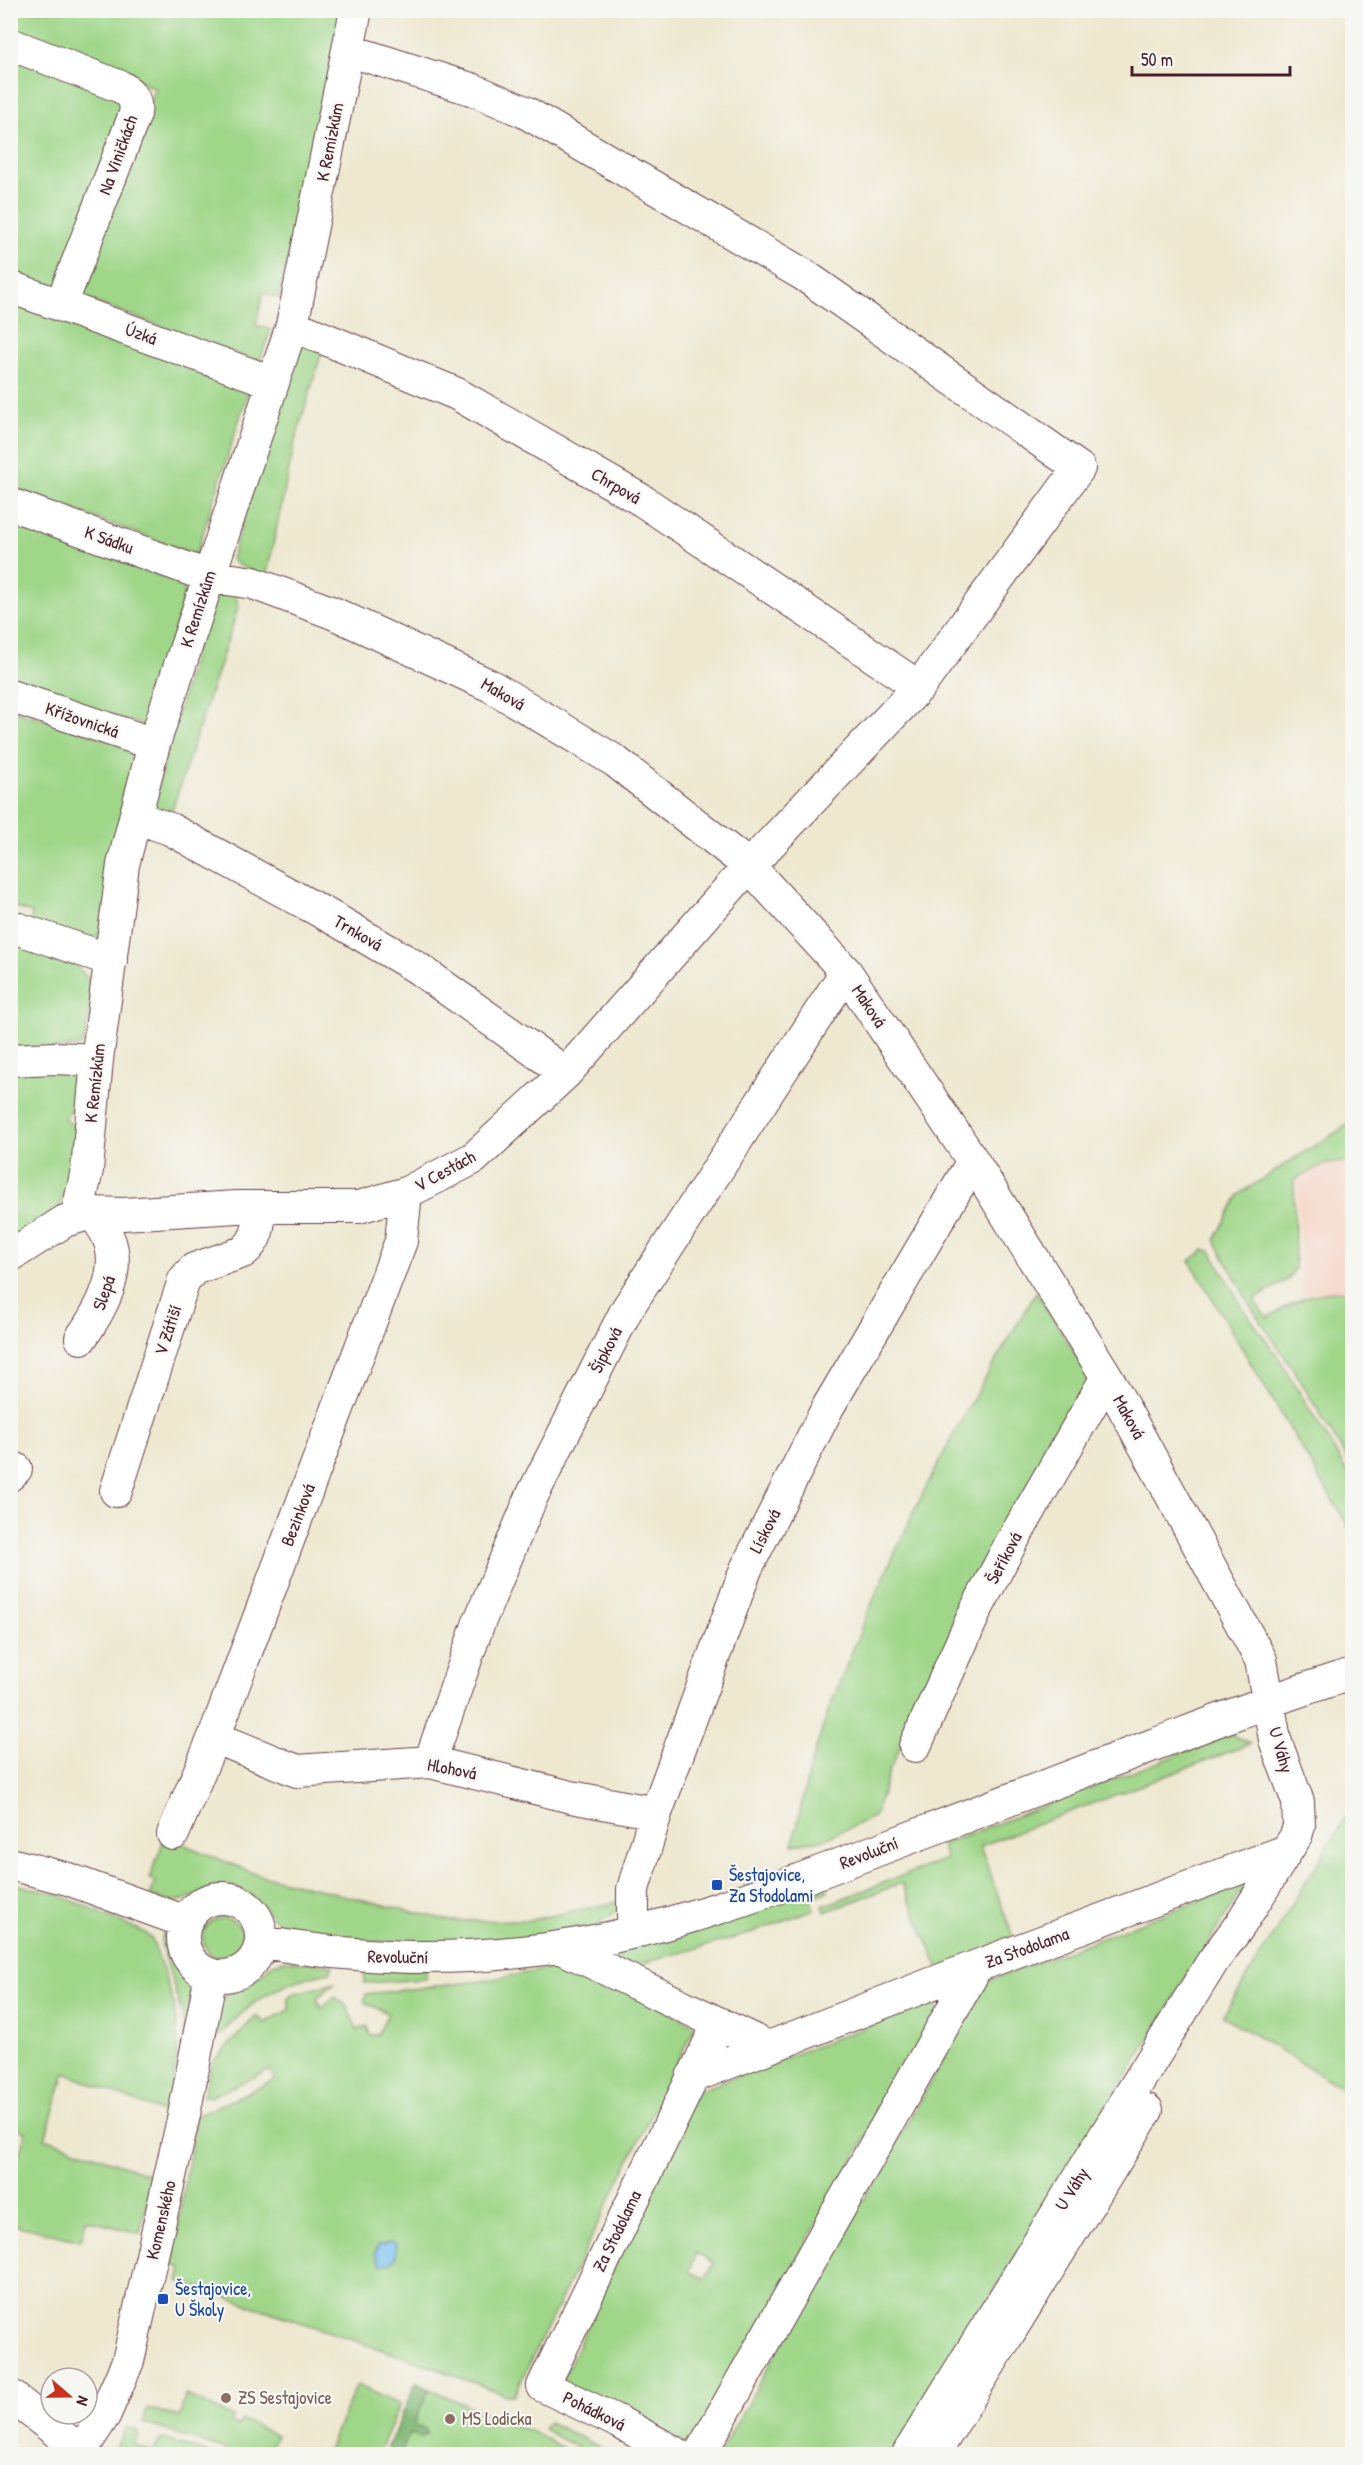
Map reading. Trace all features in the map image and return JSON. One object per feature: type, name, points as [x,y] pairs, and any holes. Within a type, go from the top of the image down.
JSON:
[{"type":"street","name":"K Remízkům","points":[[85,1214],[97,1060],[123,865],[154,744],[292,325],[356,10]]},
{"type":"street","name":"Na Viničkách","points":[[10,44],[121,87],[134,97],[136,105],[135,114],[61,305]]},
{"type":"street","name":"V Cestách","points":[[85,1214],[237,1207],[359,1207],[405,1193],[474,1158],[566,1072],[749,866],[919,687],[1079,468],[804,275],[525,112],[474,90],[348,50]]},
{"type":"street","name":"Úzká","points":[[10,287],[272,382]]},
{"type":"street","name":"Chrpová","points":[[292,325],[457,394],[643,501],[919,687]]},
{"type":"street","name":"K Sádku","points":[[10,504],[208,576]]},
{"type":"street","name":"Maková","points":[[208,576],[253,583],[323,609],[491,686],[615,761],[749,866],[846,972],[973,1161],[1107,1377],[1261,1660],[1269,1701]]},
{"type":"street","name":"Křížovnická","points":[[10,696],[154,744]]},
{"type":"street","name":"Trnková","points":[[135,817],[170,829],[338,921],[416,967],[566,1072]]},
{"type":"street","points":[[10,926],[111,960]]},
{"type":"street","name":"Šípková","points":[[430,1762],[478,1625],[532,1496],[627,1309],[846,972]]},
{"type":"street","points":[[10,1060],[55,1058],[97,1060]]},
{"type":"street","name":"Lísková","points":[[633,1931],[633,1889],[656,1812],[746,1569],[828,1407],[973,1161]]},
{"type":"street","name":"Bezinková","points":[[173,1834],[214,1737],[401,1241],[405,1193]]},
{"type":"street","name":"V Zátiší","points":[[116,1491],[184,1280],[194,1269],[243,1252],[250,1246],[258,1230],[260,1208]]},
{"type":"street","points":[[10,1256],[57,1226],[85,1214]]},
{"type":"street","name":"Slepá","points":[[81,1338],[101,1308],[114,1261],[108,1236],[85,1214]]},
{"type":"street","name":"Šeříková","points":[[915,1746],[976,1610],[1107,1377]]},
{"type":"street","name":"Revoluční","points":[[261,1942],[338,1954],[410,1958],[484,1955],[560,1947],[633,1931],[686,1917],[812,1875],[1269,1701],[1353,1674]]},
{"type":"street","name":"U Váhy","points":[[908,2454],[1213,1961],[1240,1925],[1296,1836],[1300,1815],[1298,1802],[1275,1740],[1269,1701]]},
{"type":"street","name":"Hlohová","points":[[214,1737],[297,1771],[430,1762],[571,1797],[656,1812]]},
{"type":"street","name":"Za Stodolama","points":[[692,2077],[977,1966],[1286,1851]]},
{"type":"street","points":[[10,1864],[68,1879],[186,1922]]},
{"type":"street","points":[[218,1898],[232,1899],[245,1905],[255,1915],[260,1928],[261,1942],[255,1957],[243,1969],[228,1975],[211,1974],[197,1966],[187,1954],[183,1938],[186,1922],[194,1910],[205,1902],[218,1898]]},
{"type":"street","name":"U Váhy","points":[[934,2454],[1236,1966],[1237,1937],[1240,1925]]},
{"type":"street","points":[[560,1947],[768,2047]]},
{"type":"street","points":[[700,2454],[977,1966]]},
{"type":"street","name":"Komenského","points":[[80,2453],[105,2414],[128,2361],[184,2115],[211,1974]]},
{"type":"street","name":"Za Stodolama","points":[[543,2386],[719,2023]]},
{"type":"street","name":"Pohádková","points":[[543,2386],[619,2422],[676,2454]]},
{"type":"street","points":[[10,2396],[80,2453]]},
{"type":"shaded area","points":[[1352,1145],[1352,1291],[1302,1295],[1296,1176]]},
{"type":"green space","points":[[10,11],[343,11],[279,298],[263,293],[256,325],[271,330],[259,362],[75,295],[155,88],[11,32]]},
{"type":"green space","points":[[10,53],[118,94],[126,111],[55,294],[11,278]]},
{"type":"green space","points":[[10,299],[250,386],[196,555],[11,487]]},
{"type":"green space","points":[[304,345],[323,348],[295,441],[266,578],[236,564],[231,559],[296,349]]},
{"type":"green space","points":[[10,521],[186,585],[152,726],[73,709],[74,700],[11,679]]},
{"type":"green space","points":[[232,589],[239,605],[169,819],[157,811],[153,804],[206,608],[218,592]]},
{"type":"green space","points":[[10,709],[137,748],[101,929],[97,934],[100,938],[93,941],[31,923],[32,913],[15,907],[11,915]]},
{"type":"green space","points":[[11,939],[60,956],[82,971],[91,993],[85,1040],[80,1046],[11,1055]]},
{"type":"green space","points":[[11,1065],[80,1075],[82,1079],[80,1110],[73,1107],[64,1119],[74,1126],[79,1136],[62,1202],[59,1208],[11,1241]]},
{"type":"green space","points":[[1352,1122],[1352,1162],[1326,1163],[1294,1180],[1295,1269],[1287,1280],[1254,1300],[1267,1318],[1307,1297],[1327,1292],[1352,1291],[1352,1468],[1296,1373],[1249,1304],[1215,1240],[1238,1196]]},
{"type":"green space","points":[[1204,1250],[1211,1251],[1243,1308],[1280,1360],[1352,1480],[1352,1533],[1190,1261]]},
{"type":"green space","points":[[1036,1292],[1088,1374],[1087,1388],[966,1607],[890,1769],[874,1817],[821,1840],[793,1844],[809,1770],[829,1709],[872,1602],[917,1505],[966,1411]]},
{"type":"green space","points":[[1232,1734],[1250,1744],[980,1846],[1014,1940],[939,1969],[902,1883],[825,1912],[823,1906],[946,1859],[941,1845]]},
{"type":"green space","points":[[1352,1807],[1352,2094],[1223,2016]]},
{"type":"green space","points":[[165,1837],[256,1874],[451,1921],[531,1920],[622,1901],[619,1909],[600,1922],[602,1929],[442,1947],[291,1933],[277,1923],[256,1899],[242,1890],[226,1887],[211,1889],[179,1901],[150,1896],[156,1881],[149,1879]]},
{"type":"green space","points":[[822,1880],[828,1891],[810,1898],[814,1909],[749,1934],[629,1967],[607,1956],[617,1953],[616,1945]]},
{"type":"green space","points":[[11,1883],[59,1895],[144,1932],[153,1941],[174,2004],[178,2044],[170,2115],[65,2073],[45,2138],[154,2176],[140,2233],[86,2220],[81,2241],[11,2224],[11,2157],[18,2158],[26,2132],[11,2126]]},
{"type":"green space","points":[[1240,1885],[1243,1887],[893,2454],[719,2454],[988,1981]]},
{"type":"green space","points":[[223,1918],[231,1919],[237,1924],[242,1930],[242,1946],[237,1952],[231,1957],[223,1958],[215,1957],[209,1952],[204,1946],[203,1938],[204,1930],[209,1924],[215,1919]]},
{"type":"green space","points":[[163,1933],[172,1945],[194,1990],[185,2041],[183,2018],[161,1943]]},
{"type":"green space","points":[[286,1960],[333,1965],[329,1972],[291,1983],[262,1998],[236,2019],[209,2047],[221,2002],[226,1995],[252,1981],[273,1964]]},
{"type":"green space","points":[[579,1963],[695,2026],[514,2395],[506,2395],[427,2365],[179,2281],[182,2268],[172,2265],[196,2116],[275,2080],[270,2070],[210,2097],[203,2096],[212,2063],[255,2017],[264,2023],[290,2010],[288,1999],[292,1994],[336,1983],[317,1998],[321,2009],[334,1997],[347,2006],[357,2030],[367,2026],[370,2035],[378,2035],[388,2013],[364,2002],[366,1994],[482,1981]]},
{"type":"green space","points":[[365,1967],[426,1969],[426,1979],[364,1983]]},
{"type":"green space","points":[[935,2001],[938,2010],[691,2446],[560,2385],[695,2092]],"holes":[[[697,2253],[714,2263],[705,2279],[689,2271]]]},
{"type":"green space","points":[[416,2383],[429,2389],[414,2424],[427,2432],[422,2437],[410,2432],[400,2454],[385,2454]]},
{"type":"green space","points":[[357,2385],[400,2405],[378,2454],[326,2454]]},
{"type":"green space","name":"MS Lodicka","points":[[429,2389],[532,2431],[574,2454],[400,2454]]},
{"type":"green space","points":[[185,2395],[234,2417],[231,2423],[238,2426],[242,2420],[276,2435],[267,2454],[238,2454],[143,2423],[147,2408],[180,2417]]},
{"type":"green space","points":[[548,2422],[614,2454],[588,2454],[543,2429]]},
{"type":"green space","points":[[127,2427],[139,2432],[135,2446],[154,2452],[159,2441],[164,2439],[208,2454],[112,2454]]},
{"type":"water","points":[[392,2241],[396,2244],[396,2257],[390,2263],[381,2265],[375,2253],[378,2245]]},
{"type":"place","name":"Šestajovice, Za Stodolami","points":[[717,1885]]},
{"type":"place","name":"Šestajovice, U Školy","points":[[163,2299]]},
{"type":"place","name":"ZS Sestajovice","points":[[226,2398]]},
{"type":"place","name":"MS Lodicka","points":[[450,2419]]}]
